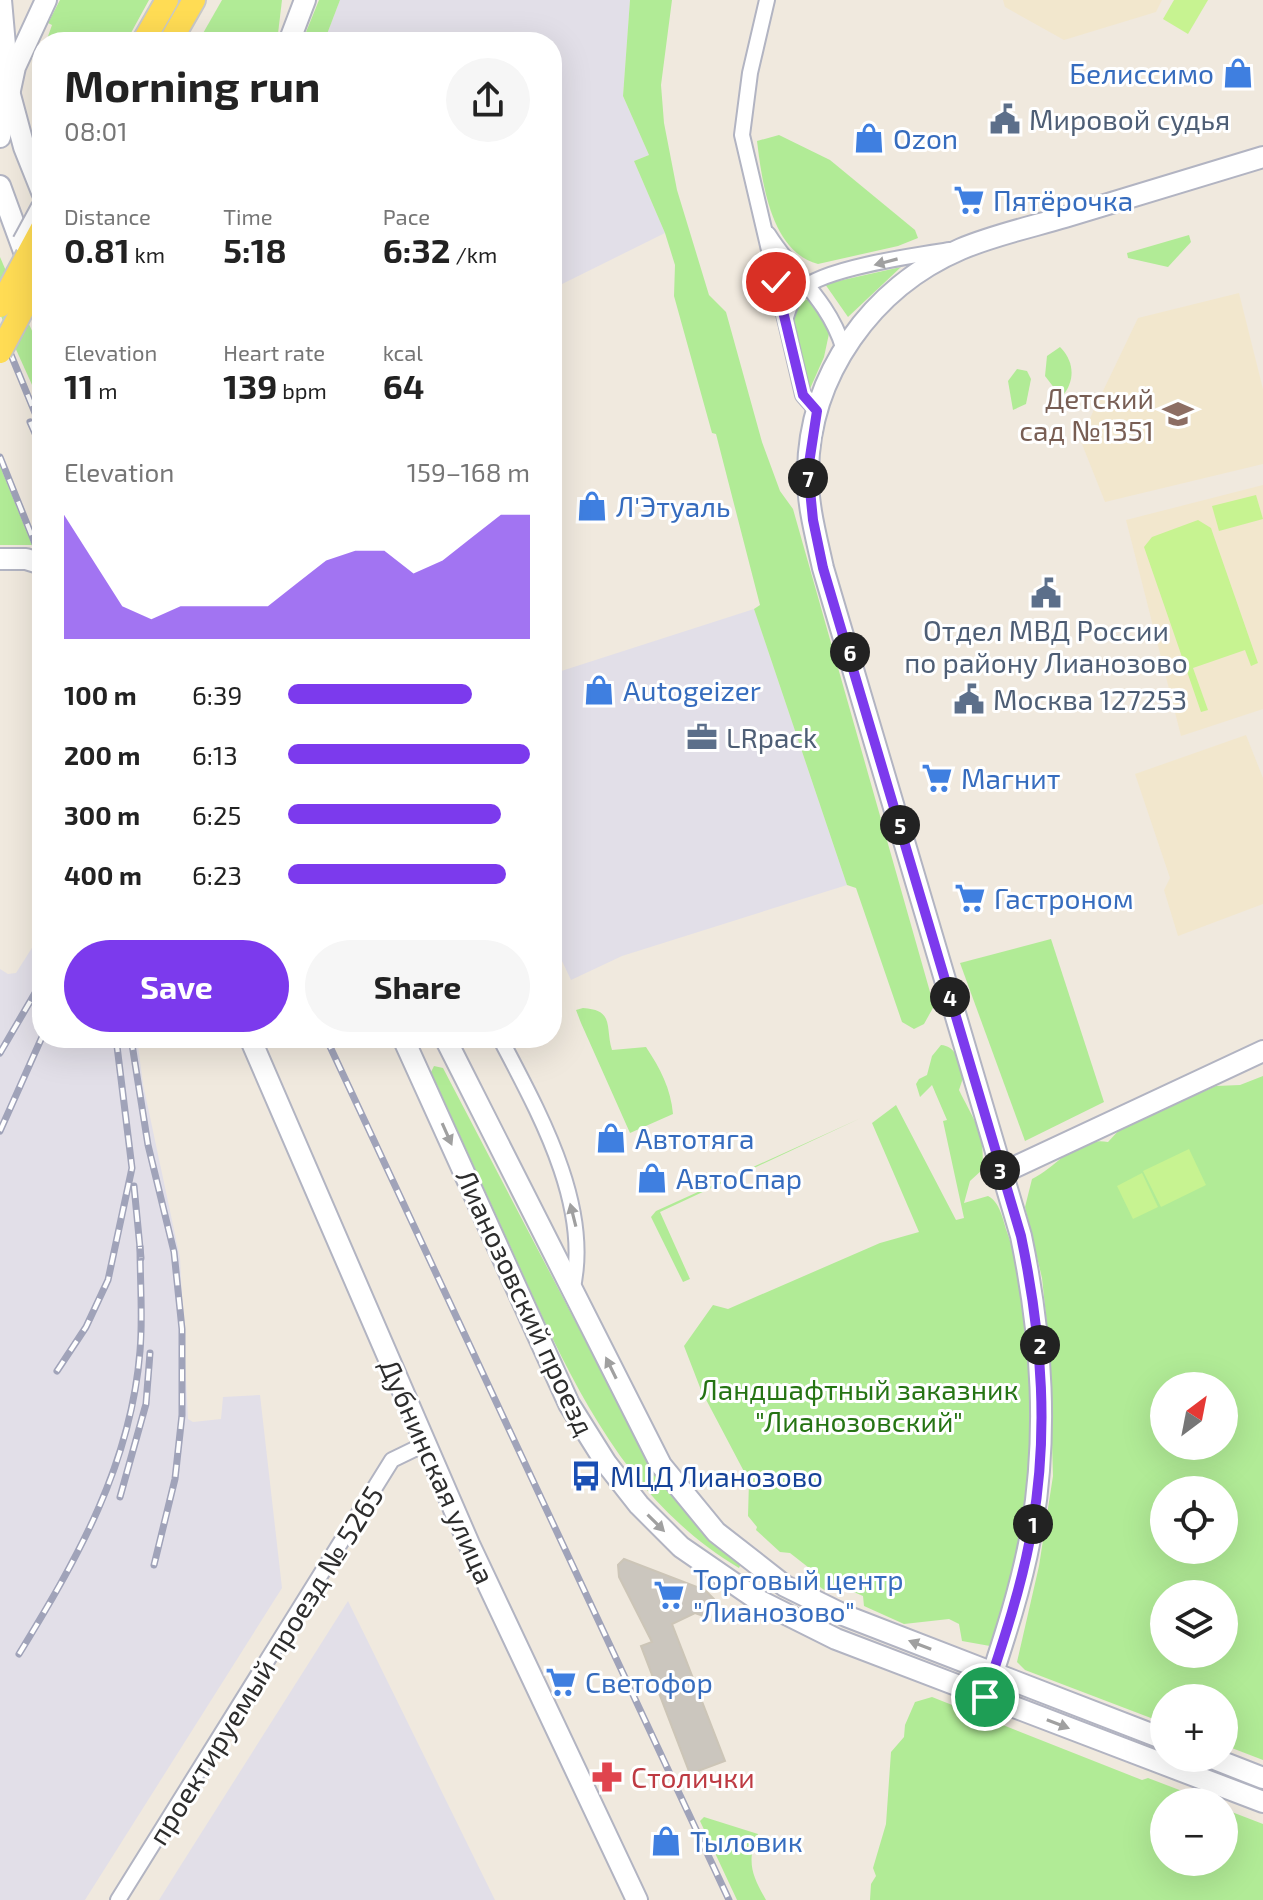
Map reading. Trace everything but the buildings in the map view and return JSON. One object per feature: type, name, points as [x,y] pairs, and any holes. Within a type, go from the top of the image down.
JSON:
[{"type":"main road","points":[[149,32],[167,0]]},
{"type":"main road","points":[[176,32],[194,0]]},
{"type":"main road","points":[[0,306],[32,247]]},
{"type":"main road","points":[[0,352],[32,292]]},
{"type":"street","points":[[0,137],[4,95],[1,0]]},
{"type":"street","points":[[32,167],[4,95],[46,0]]},
{"type":"street","points":[[293,32],[305,0]]},
{"type":"street","points":[[767,0],[750,73],[742,135],[803,395],[817,411]]},
{"type":"street","points":[[786,318],[791,301],[809,284],[833,274],[909,256],[962,248],[1263,157]]},
{"type":"street","points":[[0,186],[5,207],[32,270]]},
{"type":"street","points":[[761,219],[837,327],[843,347]]},
{"type":"street","points":[[0,285],[32,226]]},
{"type":"street","points":[[962,248],[906,282],[843,347],[817,411],[808,470],[813,520],[823,568],[1021,1236],[1036,1315],[1042,1433],[1031,1536],[985,1697]]},
{"type":"street","points":[[782,253],[802,266],[833,274]]},
{"type":"street","points":[[0,559],[32,561]]},
{"type":"street","name":"Дубнинская улица","points":[[254,1048],[425,1444],[637,1900]]},
{"type":"street","name":"Лианозовский проезд","points":[[408,1048],[580,1425],[606,1463],[660,1527],[701,1562],[758,1600],[836,1639],[1263,1802]]},
{"type":"street","name":"Лианозовский проезд","points":[[450,1048],[661,1465],[702,1517],[785,1586],[846,1616],[1150,1734]]},
{"type":"street","points":[[505,1048],[542,1124],[574,1212],[578,1258],[572,1292]]},
{"type":"street","points":[[1002,1173],[1263,1051]]},
{"type":"street","points":[[425,1084],[424,1070],[435,1061],[452,1064],[463,1076]]},
{"type":"street","name":"проектируемый проезд № 5265","points":[[118,1900],[392,1460],[425,1444]]},
{"type":"street","points":[[1238,1768],[1263,1778]]},
{"type":"shaded area","points":[[340,0],[630,0],[623,96],[649,155],[634,161],[665,233],[562,284],[562,32],[328,32]]},
{"type":"shaded area","points":[[1003,0],[1162,0],[1156,12],[1064,40],[1005,7]]},
{"type":"shaded area","name":"Детский сад №1351","points":[[1239,293],[1263,389],[1263,464],[1105,502],[1080,439],[1138,318]]},
{"type":"shaded area","points":[[1263,485],[1263,709],[1181,736],[1126,520]]},
{"type":"shaded area","points":[[754,609],[847,885],[622,956],[571,980],[562,961],[562,671]]},
{"type":"shaded area","points":[[1246,735],[1263,778],[1263,904],[1178,936],[1164,890],[1170,878],[1135,774]]},
{"type":"shaded area","points":[[32,948],[32,1048],[138,1048],[143,1084],[180,1258],[188,1419],[193,1422],[221,1419],[223,1397],[260,1395],[282,1588],[85,1900],[0,1900],[0,969],[8,974],[16,973]]},
{"type":"shaded area","points":[[348,1601],[495,1900],[159,1900],[174,1876]]},
{"type":"green space","points":[[60,0],[149,0],[131,32],[50,32],[52,25],[48,23]]},
{"type":"green space","points":[[222,0],[282,0],[278,32],[204,32]]},
{"type":"green space","points":[[319,0],[340,0],[328,32],[306,32]]},
{"type":"green space","points":[[630,0],[672,0],[661,85],[664,123],[677,190],[709,295],[726,312],[762,442],[780,491],[793,509],[934,1006],[924,1024],[914,1029],[902,1022],[856,888],[847,885],[754,609],[760,605],[716,434],[712,433],[674,296],[675,265],[665,233],[634,161],[649,155],[623,96]]},
{"type":"green space","points":[[1174,0],[1208,0],[1188,34],[1163,19]]},
{"type":"green space","points":[[779,135],[830,160],[915,230],[918,238],[898,246],[818,264],[802,257],[779,231],[762,176],[757,141]]},
{"type":"green space","points":[[1189,235],[1191,242],[1168,267],[1128,258],[1127,253]]},
{"type":"green space","points":[[0,257],[32,331],[32,385],[0,314]]},
{"type":"green space","points":[[901,267],[848,317],[825,284]]},
{"type":"green space","points":[[808,299],[814,301],[830,329],[824,357],[809,391],[792,320],[797,304]]},
{"type":"green space","points":[[1060,347],[1071,369],[1070,382],[1064,394],[1055,389],[1045,376],[1047,356]]},
{"type":"green space","points":[[1017,369],[1027,371],[1031,379],[1026,404],[1013,410],[1008,381]]},
{"type":"green space","points":[[0,466],[32,545],[0,545]]},
{"type":"green space","points":[[1256,495],[1263,519],[1219,531],[1212,506]]},
{"type":"green space","points":[[1198,520],[1211,528],[1258,663],[1251,666],[1245,650],[1193,668],[1208,710],[1201,712],[1144,547],[1152,537]]},
{"type":"green space","points":[[1051,939],[1104,1102],[1025,1141],[960,963]]},
{"type":"green space","points":[[593,1009],[604,1016],[612,1050],[646,1047],[664,1079],[673,1114],[630,1133],[576,1010]]},
{"type":"green space","name":"Ландшафтный заказник \"Лианозовский\"","points":[[941,1045],[953,1051],[965,1072],[959,1090],[978,1128],[982,1146],[982,1170],[970,1181],[964,1203],[988,1196],[1000,1212],[1019,1274],[1032,1363],[1033,1410],[1025,1502],[1001,1618],[990,1646],[962,1641],[959,1624],[949,1619],[904,1624],[864,1606],[863,1596],[840,1586],[829,1592],[818,1584],[813,1571],[790,1553],[780,1552],[756,1530],[748,1516],[749,1481],[701,1390],[684,1346],[713,1305],[728,1309],[880,1243],[919,1232],[872,1123],[896,1105],[956,1220],[964,1218],[943,1121],[947,1120],[932,1085],[920,1097],[916,1084],[927,1075],[932,1056]]},
{"type":"green space","points":[[434,1066],[443,1068],[653,1470],[693,1519],[741,1564],[739,1568],[699,1540],[663,1508],[604,1432],[557,1348],[536,1303],[431,1072]]},
{"type":"green space","name":"Ландшафтный заказник \"Лианозовский\"","points":[[1263,1076],[1263,1760],[1238,1750],[1238,1684],[1150,1684],[1150,1718],[1025,1670],[1017,1662],[1039,1566],[1053,1476],[1049,1344],[1042,1278],[1025,1207],[1032,1179],[1076,1148],[1097,1141],[1108,1142],[1122,1127],[1216,1086],[1240,1085]]},
{"type":"green space","points":[[861,1118],[660,1212],[690,1279],[683,1282],[651,1217],[656,1211]]},
{"type":"green space","points":[[1189,1149],[1206,1185],[1161,1207],[1143,1171]]},
{"type":"green space","points":[[1142,1173],[1158,1207],[1133,1219],[1117,1186]]},
{"type":"green space","points":[[932,1697],[1142,1780],[1148,1778],[1174,1788],[1150,1788],[1150,1876],[1238,1876],[1238,1814],[1263,1824],[1263,1900],[870,1900],[871,1884],[876,1876],[873,1868],[886,1824],[891,1752],[904,1737],[905,1725],[915,1702]]},
{"type":"green space","points":[[704,1817],[758,1834],[752,1853],[752,1868],[766,1900],[737,1900],[700,1821]]},
{"type":"railway","points":[[0,328],[32,406]]},
{"type":"railway","points":[[30,422],[32,426]]},
{"type":"railway","points":[[0,457],[32,536]]},
{"type":"railway","points":[[0,1053],[32,998]]},
{"type":"railway","points":[[0,1131],[37,1048]]},
{"type":"railway","points":[[57,1371],[86,1327],[108,1280],[132,1168],[117,1048]]},
{"type":"railway","points":[[133,1048],[148,1145],[174,1252],[182,1329],[182,1415],[175,1479],[154,1565]]},
{"type":"railway","points":[[331,1048],[729,1900]]},
{"type":"railway","points":[[134,1186],[141,1258]]},
{"type":"railway","points":[[19,1654],[61,1583],[98,1510],[125,1433],[135,1393],[140,1351],[140,1247]]},
{"type":"railway","points":[[120,1497],[146,1404],[150,1353]]},
{"type":"place","name":"Белиссимо","points":[[1238,73]]},
{"type":"place","name":"Мировой судья","points":[[1005,119]]},
{"type":"place","name":"Ozon","points":[[869,138]]},
{"type":"place","name":"Пятёрочка","points":[[969,200]]},
{"type":"place","name":"Детский сад №1351","points":[[1178,414]]},
{"type":"place","name":"Л'Этуаль","points":[[592,506]]},
{"type":"place","name":"Отдел МВД России по району Лианозово","points":[[1046,593]]},
{"type":"place","name":"Autogeizer","points":[[599,690]]},
{"type":"place","name":"Москва 127253","points":[[969,699]]},
{"type":"place","name":"LRpack","points":[[702,737]]},
{"type":"place","name":"Магнит","points":[[937,778]]},
{"type":"place","name":"Гастроном","points":[[970,898]]},
{"type":"place","name":"Автотяга","points":[[611,1138]]},
{"type":"place","name":"АвтоСпар","points":[[652,1178]]},
{"type":"place","name":"МЦД Лианозово","points":[[586,1476]]},
{"type":"place","name":"Торговый центр \"Лианозово\"","points":[[669,1595]]},
{"type":"place","name":"Светофор","points":[[561,1682]]},
{"type":"place","name":"Столички","points":[[607,1777]]},
{"type":"place","name":"Тыловик","points":[[666,1841]]},
{"type":"route","points":[[776,282],[803,395],[817,411],[808,470],[809,495],[823,568],[1021,1236],[1036,1315],[1042,1433],[1031,1536],[1024,1571],[985,1697]]}]
